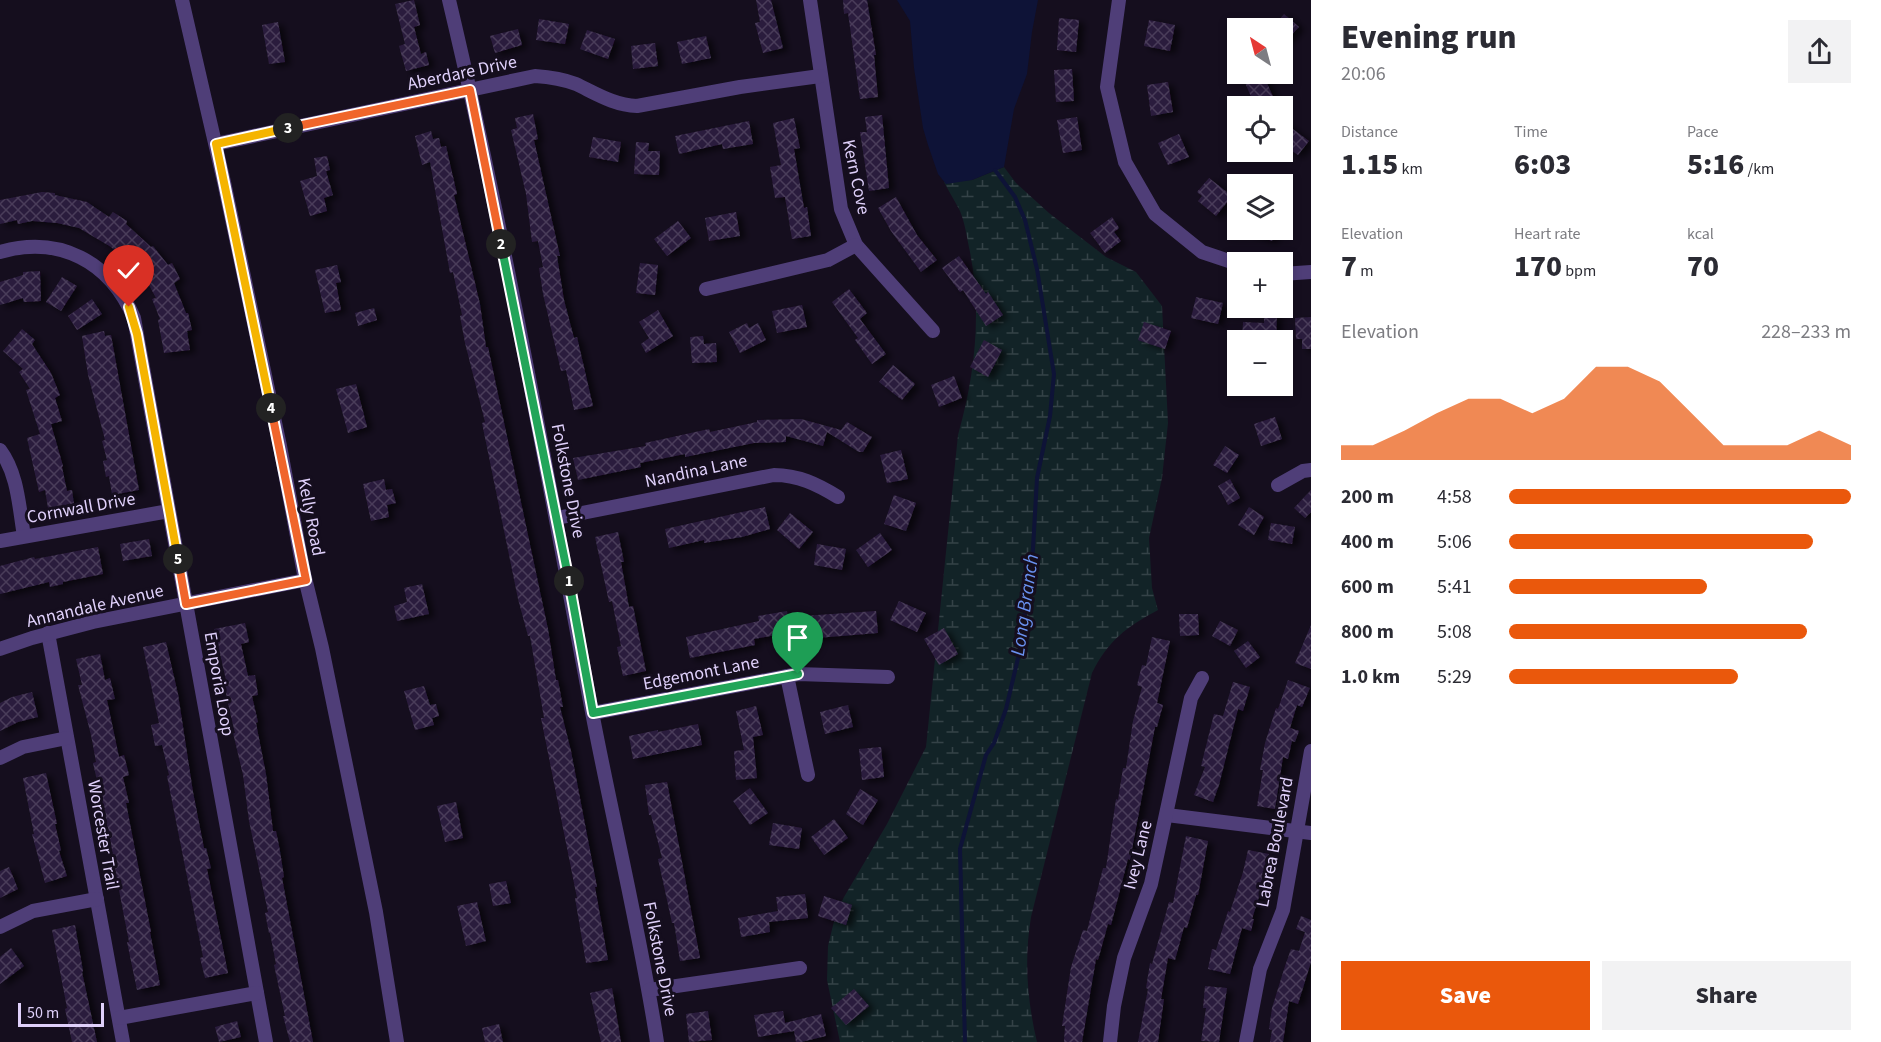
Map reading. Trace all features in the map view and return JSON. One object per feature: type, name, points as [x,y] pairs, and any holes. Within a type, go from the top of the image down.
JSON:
[{"type":"street","name":"Kelly Road","points":[[182,0],[216,144],[322,648],[367,868],[397,1042]]},
{"type":"street","name":"Folkstone Drive","points":[[449,0],[470,90],[557,518],[593,713],[649,990],[657,1042]]},
{"type":"street","name":"Kern Cove","points":[[810,0],[841,210],[856,244],[933,331]]},
{"type":"street","points":[[1119,0],[1107,87],[1125,162],[1155,214],[1202,252],[1227,260]]},
{"type":"street","name":"Aberdare Drive","points":[[216,144],[535,76],[576,84],[624,106],[638,106],[820,75]]},
{"type":"street","points":[[706,289],[828,260],[856,244]]},
{"type":"street","name":"Emporia Loop","points":[[0,252],[23,246],[66,251],[104,273],[124,296],[134,318],[266,1042]]},
{"type":"street","points":[[1293,273],[1311,272]]},
{"type":"street","points":[[0,450],[8,462],[14,480],[24,536]]},
{"type":"street","points":[[1278,485],[1303,471],[1311,470]]},
{"type":"street","name":"Nandina Lane","points":[[557,518],[774,475],[784,475],[815,483],[838,496]]},
{"type":"street","name":"Cornwall Drive","points":[[0,541],[169,511]]},
{"type":"street","name":"Annandale Avenue","points":[[0,649],[48,633],[93,622],[306,580]]},
{"type":"street","name":"Worcester Trail","points":[[48,633],[123,1042]]},
{"type":"street","name":"Edgemont Lane","points":[[593,713],[809,673],[888,677]]},
{"type":"street","points":[[787,676],[808,775]]},
{"type":"street","name":"Ivey Lane","points":[[1110,1042],[1114,1006],[1124,958],[1151,884],[1191,698],[1202,678]]},
{"type":"street","points":[[0,758],[23,747],[67,738]]},
{"type":"street","name":"Labrea Boulevard","points":[[1246,1042],[1260,969],[1282,909],[1311,752]]},
{"type":"street","points":[[1167,815],[1311,833]]},
{"type":"street","points":[[0,927],[33,911],[97,899]]},
{"type":"street","points":[[649,990],[800,968]]},
{"type":"street","points":[[119,1018],[257,993]]},
{"type":"green space","points":[[1004,167],[1016,183],[1049,213],[1106,257],[1136,272],[1162,306],[1168,423],[1162,478],[1149,538],[1152,588],[1158,610],[1127,629],[1111,643],[1092,673],[1031,917],[1028,980],[1037,1042],[840,1042],[827,980],[828,946],[836,913],[887,824],[926,747],[958,435],[969,390],[975,344],[976,298],[967,236],[962,216],[944,182],[972,180]]},
{"type":"shaded area","points":[[897,0],[1038,0],[1027,74],[1014,109],[1004,167],[972,180],[946,184],[938,174],[923,128],[910,21]]},
{"type":"building","points":[[414,0],[420,25],[414,27],[421,54],[426,52],[429,65],[406,71],[399,46],[405,44],[395,4]]},
{"type":"building","points":[[756,0],[771,0],[783,48],[763,53],[755,23],[760,22]]},
{"type":"building","points":[[843,0],[867,0],[876,55],[874,55],[878,97],[860,99],[848,13],[844,14]]},
{"type":"building","points":[[1059,18],[1079,20],[1076,52],[1057,50]]},
{"type":"building","points":[[539,19],[569,24],[565,44],[536,40]]},
{"type":"building","points":[[1149,20],[1175,25],[1170,51],[1144,46]]},
{"type":"building","points":[[278,22],[285,62],[269,64],[262,25]]},
{"type":"building","points":[[1293,22],[1299,27],[1293,33]]},
{"type":"building","points":[[518,29],[522,45],[495,53],[490,36]]},
{"type":"building","points":[[587,30],[615,39],[608,59],[580,49]]},
{"type":"building","points":[[706,36],[711,58],[682,64],[677,42]]},
{"type":"building","points":[[655,43],[658,66],[633,69],[631,46]]},
{"type":"building","points":[[1072,69],[1074,101],[1056,102],[1054,70]]},
{"type":"building","points":[[1168,82],[1173,112],[1151,116],[1147,85]]},
{"type":"building","points":[[1246,84],[1267,84],[1273,96],[1251,96]]},
{"type":"building","points":[[533,114],[538,139],[534,140],[560,256],[557,256],[564,300],[574,338],[577,337],[593,406],[574,410],[566,370],[561,371],[543,294],[539,268],[543,267],[538,241],[532,242],[526,194],[511,130],[517,128],[515,118]]},
{"type":"building","points":[[882,115],[889,188],[869,191],[860,132],[867,132],[865,117]]},
{"type":"building","points":[[1077,117],[1082,150],[1063,153],[1057,120]]},
{"type":"building","points":[[794,118],[800,148],[794,149],[811,236],[792,239],[785,197],[775,198],[770,167],[781,165],[773,123]]},
{"type":"building","points":[[749,121],[753,144],[723,149],[722,144],[679,154],[675,136]]},
{"type":"building","points":[[1293,129],[1309,141],[1298,155],[1293,152]]},
{"type":"building","points":[[431,131],[433,139],[439,138],[441,147],[446,146],[457,194],[454,195],[480,304],[486,347],[488,347],[548,629],[563,707],[560,707],[571,751],[597,887],[595,887],[608,960],[586,963],[575,898],[577,898],[541,718],[544,718],[530,636],[528,636],[518,599],[482,423],[485,422],[465,343],[453,272],[450,273],[430,162],[422,165],[415,136]]},
{"type":"building","points":[[1179,134],[1189,157],[1168,165],[1158,143]]},
{"type":"building","points":[[593,137],[621,142],[618,162],[589,157]]},
{"type":"building","points":[[636,142],[649,143],[648,151],[660,151],[659,175],[634,174]]},
{"type":"building","points":[[327,156],[330,170],[326,171],[333,195],[324,198],[327,211],[310,216],[300,181],[317,176],[314,158]]},
{"type":"building","points":[[1209,178],[1227,192],[1227,202],[1216,216],[1198,201],[1202,196],[1197,192]]},
{"type":"building","points":[[42,192],[55,193],[55,195],[87,202],[109,217],[113,212],[127,221],[126,224],[151,247],[153,246],[168,265],[172,263],[180,279],[174,283],[186,313],[188,313],[192,330],[187,331],[190,350],[164,353],[158,320],[160,319],[152,299],[156,298],[143,274],[139,277],[111,247],[79,228],[57,223],[32,221],[18,224],[17,220],[0,224],[0,200]]},
{"type":"building","points":[[896,197],[917,235],[937,260],[921,272],[891,231],[878,208]]},
{"type":"building","points":[[736,212],[740,236],[709,241],[705,218]]},
{"type":"building","points":[[1112,217],[1119,228],[1114,232],[1121,241],[1105,253],[1090,233]]},
{"type":"building","points":[[678,221],[691,238],[667,256],[654,239]]},
{"type":"building","points":[[959,256],[1003,315],[986,326],[963,290],[960,292],[942,268]]},
{"type":"building","points":[[640,263],[658,265],[655,295],[636,293]]},
{"type":"building","points":[[337,265],[341,282],[336,283],[341,310],[325,313],[315,270]]},
{"type":"building","points":[[40,271],[41,301],[24,302],[23,298],[0,305],[0,282],[23,275],[23,272]]},
{"type":"building","points":[[62,277],[77,286],[61,311],[46,302]]},
{"type":"building","points":[[849,289],[867,313],[860,319],[886,354],[872,364],[855,340],[858,338],[832,302]]},
{"type":"building","points":[[1196,297],[1223,303],[1218,324],[1191,318]]},
{"type":"building","points":[[92,299],[102,314],[77,330],[68,316]]},
{"type":"building","points":[[802,305],[807,327],[777,333],[772,311]]},
{"type":"building","points":[[374,308],[377,320],[358,326],[355,313]]},
{"type":"building","points":[[658,310],[673,336],[646,353],[641,344],[649,338],[639,322]]},
{"type":"building","points":[[1311,317],[1311,349],[1302,349],[1302,339],[1296,339],[1295,318]]},
{"type":"building","points":[[1264,318],[1277,318],[1276,330],[1243,330],[1243,322],[1264,323]]},
{"type":"building","points":[[1144,322],[1171,331],[1165,349],[1138,340]]},
{"type":"building","points":[[747,323],[749,328],[758,323],[766,340],[740,353],[729,332]]},
{"type":"building","points":[[22,329],[35,340],[32,344],[51,373],[60,395],[55,398],[62,421],[51,424],[63,466],[67,491],[72,490],[74,504],[48,508],[45,490],[39,492],[27,438],[40,434],[26,390],[30,389],[19,372],[23,369],[3,351]]},
{"type":"building","points":[[104,331],[105,336],[111,335],[139,490],[112,495],[109,476],[106,477],[103,461],[107,460],[102,441],[105,440],[88,375],[82,336]]},
{"type":"building","points":[[703,336],[704,344],[716,343],[717,362],[692,363],[690,337]]},
{"type":"building","points":[[984,340],[1002,350],[988,377],[970,367]]},
{"type":"building","points":[[893,365],[915,384],[902,400],[879,382]]},
{"type":"building","points":[[954,376],[962,398],[939,407],[931,385]]},
{"type":"building","points":[[356,384],[367,427],[348,433],[336,389]]},
{"type":"building","points":[[1275,417],[1282,439],[1261,446],[1254,424]]},
{"type":"building","points":[[801,419],[841,430],[847,422],[872,437],[863,452],[859,452],[827,432],[823,446],[786,436],[786,442],[754,443],[685,457],[685,454],[640,463],[641,467],[578,480],[573,458],[646,446],[645,443],[709,429],[710,432],[757,422],[757,420]]},
{"type":"building","points":[[1225,446],[1239,455],[1227,473],[1213,465]]},
{"type":"building","points":[[901,450],[908,479],[887,483],[880,455]]},
{"type":"building","points":[[384,479],[386,490],[392,489],[396,503],[387,505],[389,517],[371,521],[363,484]]},
{"type":"building","points":[[1230,479],[1240,498],[1228,505],[1218,486]]},
{"type":"building","points":[[1311,490],[1311,512],[1305,518],[1294,508]]},
{"type":"building","points":[[894,495],[916,503],[906,531],[884,524]]},
{"type":"building","points":[[765,507],[770,529],[742,537],[704,543],[704,540],[669,548],[665,529]]},
{"type":"building","points":[[1249,507],[1264,517],[1254,535],[1238,525]]},
{"type":"building","points":[[790,513],[813,532],[799,549],[777,530]]},
{"type":"building","points":[[1271,523],[1295,527],[1292,544],[1268,540]]},
{"type":"building","points":[[618,532],[629,607],[633,606],[646,671],[623,676],[617,647],[621,646],[612,601],[609,602],[595,537]]},
{"type":"building","points":[[880,533],[892,550],[868,567],[856,550]]},
{"type":"building","points":[[149,539],[152,556],[123,561],[120,544]]},
{"type":"building","points":[[817,544],[846,549],[842,570],[814,565]]},
{"type":"building","points":[[98,547],[103,574],[50,587],[49,582],[0,594],[0,566],[34,557],[35,559]]},
{"type":"building","points":[[422,584],[429,614],[397,621],[394,606],[407,602],[404,588]]},
{"type":"building","points":[[899,601],[926,613],[917,632],[890,620]]},
{"type":"building","points":[[787,611],[788,617],[876,611],[878,633],[804,639],[804,630],[754,639],[755,645],[690,658],[686,637],[759,621],[758,616]]},
{"type":"building","points":[[1179,614],[1198,614],[1199,635],[1180,636]]},
{"type":"building","points":[[1220,621],[1238,630],[1230,646],[1212,636]]},
{"type":"building","points":[[245,623],[249,642],[241,644],[248,676],[255,675],[258,695],[252,696],[258,722],[256,723],[266,774],[273,831],[276,831],[280,851],[284,877],[282,878],[313,1042],[290,1042],[283,1016],[285,1016],[274,965],[276,964],[265,913],[268,912],[227,700],[224,680],[226,680],[214,629]]},
{"type":"building","points":[[1311,625],[1311,669],[1295,663]]},
{"type":"building","points":[[944,628],[958,654],[939,665],[924,639]]},
{"type":"building","points":[[1152,637],[1170,641],[1157,703],[1163,705],[1157,727],[1155,727],[1130,860],[1128,859],[1111,925],[1108,924],[1098,960],[1096,959],[1082,1042],[1064,1042],[1065,1026],[1062,1026],[1071,967],[1083,930],[1087,931],[1103,868],[1106,868],[1116,799],[1118,800],[1123,768],[1126,768],[1133,721],[1142,687],[1137,685],[1142,665],[1146,666]]},
{"type":"building","points":[[1248,641],[1260,657],[1246,668],[1234,651]]},
{"type":"building","points":[[166,642],[178,694],[204,848],[206,848],[211,868],[207,869],[228,973],[205,978],[200,958],[203,957],[167,776],[169,775],[162,745],[155,746],[151,725],[159,723],[143,647]]},
{"type":"building","points":[[100,654],[105,680],[110,678],[115,699],[107,700],[119,757],[124,755],[129,775],[123,777],[129,803],[126,803],[160,985],[137,990],[118,885],[112,865],[114,865],[110,838],[93,763],[96,762],[91,735],[78,685],[82,685],[76,659]]},
{"type":"building","points":[[1288,680],[1310,688],[1302,707],[1297,705],[1290,728],[1299,731],[1295,742],[1292,741],[1288,759],[1283,757],[1275,809],[1257,806],[1265,743]]},
{"type":"building","points":[[1233,682],[1250,687],[1243,711],[1238,709],[1213,802],[1194,795],[1205,767],[1201,766],[1214,714],[1223,716]]},
{"type":"building","points":[[424,686],[430,705],[436,704],[439,716],[432,718],[434,725],[415,730],[404,691]]},
{"type":"building","points":[[32,692],[38,717],[18,722],[0,731],[0,703]]},
{"type":"building","points":[[848,705],[853,727],[825,734],[820,712]]},
{"type":"building","points":[[756,706],[763,735],[753,737],[757,778],[736,780],[734,751],[744,750],[736,711]]},
{"type":"building","points":[[698,724],[702,745],[633,759],[629,736]]},
{"type":"building","points":[[881,747],[884,777],[862,780],[859,749]]},
{"type":"building","points":[[46,773],[57,824],[55,824],[61,850],[59,851],[67,876],[45,883],[32,834],[34,834],[23,778]]},
{"type":"building","points":[[667,782],[700,958],[680,961],[674,923],[672,923],[658,859],[662,858],[651,815],[649,815],[645,785]]},
{"type":"building","points":[[750,788],[768,813],[750,825],[733,801]]},
{"type":"building","points":[[860,789],[878,800],[863,825],[846,814]]},
{"type":"building","points":[[456,802],[463,838],[445,842],[437,806]]},
{"type":"building","points":[[834,819],[848,838],[824,855],[811,837]]},
{"type":"building","points":[[773,823],[802,828],[799,849],[769,845]]},
{"type":"building","points":[[1186,836],[1208,841],[1198,895],[1196,895],[1187,928],[1184,927],[1175,960],[1168,958],[1161,999],[1164,999],[1158,1042],[1138,1042],[1148,989],[1146,988],[1150,963],[1152,964],[1169,902],[1173,903]]},
{"type":"building","points":[[1248,850],[1269,854],[1251,931],[1242,928],[1230,974],[1208,969],[1212,949],[1216,950],[1228,911],[1230,912]]},
{"type":"building","points":[[9,867],[18,889],[0,898],[0,871]]},
{"type":"building","points":[[506,881],[511,903],[493,906],[489,884]]},
{"type":"building","points":[[805,894],[808,918],[769,922],[770,932],[741,937],[738,918],[778,911],[776,897]]},
{"type":"building","points":[[824,896],[852,905],[846,925],[818,916]]},
{"type":"building","points":[[477,902],[486,941],[466,946],[457,906]]},
{"type":"building","points":[[1301,916],[1311,920],[1311,962],[1298,1004],[1289,1001],[1283,1042],[1270,1042],[1272,1008],[1285,966],[1291,949],[1299,951],[1305,932],[1296,929]]},
{"type":"building","points":[[75,925],[82,972],[97,1042],[72,1042],[65,1009],[67,1008],[52,930]]},
{"type":"building","points":[[11,948],[24,966],[0,984],[0,957]]},
{"type":"building","points":[[1205,986],[1227,988],[1219,1042],[1201,1041],[1206,1008],[1203,1008]]},
{"type":"building","points":[[612,988],[621,1042],[601,1042],[590,993]]},
{"type":"building","points":[[854,989],[869,1006],[846,1025],[831,1008]]},
{"type":"building","points":[[708,1011],[712,1040],[689,1042],[686,1014]]},
{"type":"building","points":[[783,1011],[785,1023],[821,1014],[826,1036],[801,1042],[796,1042],[794,1031],[758,1037],[754,1015]]},
{"type":"building","points":[[237,1021],[241,1037],[219,1042],[215,1027]]},
{"type":"building","points":[[499,1024],[503,1042],[485,1042],[482,1028]]},
{"type":"waterway","name":"Long Branch","points":[[965,1042],[960,849],[986,755],[994,743],[1006,709],[1019,654],[1032,566],[1037,478],[1050,416],[1054,374],[1037,269],[1025,220],[1015,197],[995,170]]},
{"type":"route","points":[[129,307],[134,318],[186,604],[306,580],[216,144],[470,90],[557,518],[593,713],[798,674]]}]
